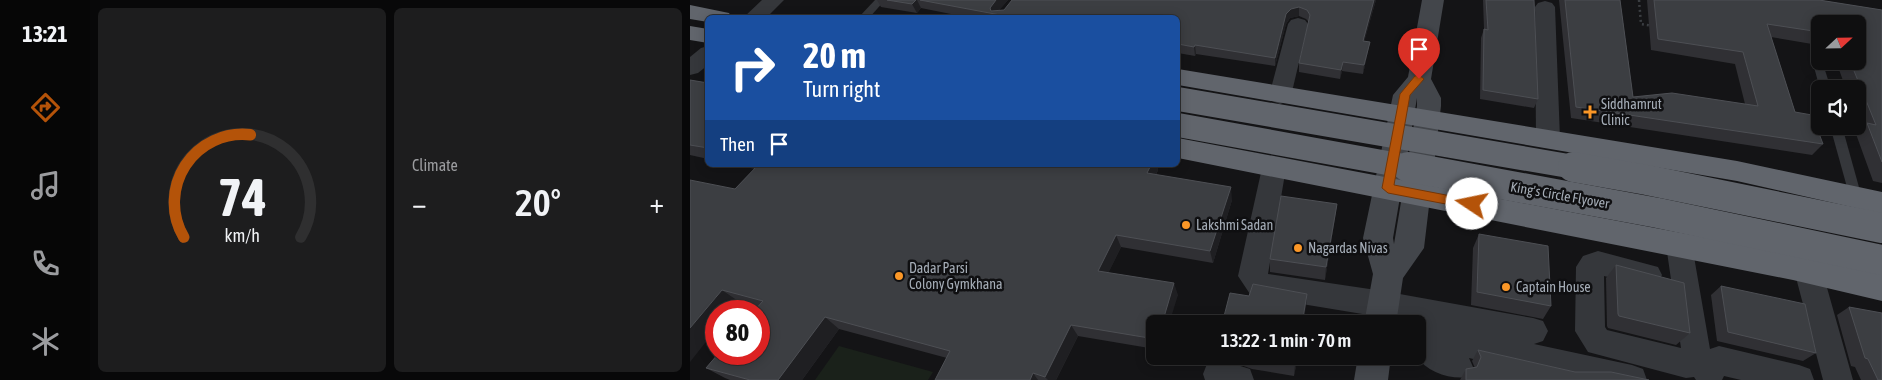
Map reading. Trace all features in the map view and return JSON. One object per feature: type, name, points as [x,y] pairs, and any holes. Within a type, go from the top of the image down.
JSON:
[{"type":"highway","points":[[700,15],[705,28]]},
{"type":"highway","points":[[1180,77],[1280,96],[1414,116],[1737,171],[1882,203]]},
{"type":"highway","points":[[1180,98],[1637,178],[1882,228]]},
{"type":"highway","name":"King's Circle Flyover","points":[[1180,125],[1658,213],[1882,260]]},
{"type":"highway","points":[[1180,148],[1808,270],[1882,287]]},
{"type":"street","points":[[756,15],[774,0]]},
{"type":"street","points":[[1388,274],[1409,248],[1415,193],[1414,116],[1405,94],[1419,79],[1433,0]]},
{"type":"street","points":[[1545,6],[1548,139]]},
{"type":"street","points":[[1280,96],[1298,24]]},
{"type":"street","points":[[690,68],[705,56]]},
{"type":"street","points":[[1381,314],[1388,274],[1378,238],[1388,188],[1414,116]]},
{"type":"street","points":[[1274,168],[1252,276],[1255,282],[1260,285],[1381,314],[1533,331]]},
{"type":"street","points":[[1679,245],[1684,284]]},
{"type":"street","points":[[1808,270],[1838,380]]},
{"type":"street","points":[[1426,335],[1594,376],[1632,380]]},
{"type":"street","points":[[1426,345],[1441,363],[1458,367]]},
{"type":"street","points":[[1709,375],[1707,365],[1719,360],[1799,380]]},
{"type":"street","points":[[1371,380],[1374,365]]},
{"type":"lane","points":[[866,15],[880,0]]},
{"type":"lane","points":[[1838,135],[1856,198]]},
{"type":"path","points":[[1639,0],[1641,24],[1659,27]]},
{"type":"shaded area","points":[[839,346],[933,372],[928,380],[815,380]]},
{"type":"building","points":[[887,0],[916,0],[912,4]]},
{"type":"building","points":[[920,0],[996,0],[990,8],[991,11],[1004,10],[1012,0],[1374,0],[1363,41],[1370,42],[1364,65],[1343,62],[1341,70],[1299,63],[1310,15],[1307,10],[1299,7],[1291,9],[1286,14],[1275,58],[1195,45],[1194,47],[1180,44],[1180,15],[1000,15]]},
{"type":"building","points":[[1486,0],[1534,0],[1538,99],[1483,90],[1484,29],[1488,30]]},
{"type":"building","points":[[1565,0],[1620,0],[1633,97],[1672,93],[1758,106],[1743,52],[1658,39],[1654,0],[1819,0],[1882,10],[1882,162],[1867,123],[1876,125],[1866,100],[1866,80],[1858,80],[1854,70],[1866,70],[1866,15],[1811,15],[1811,31],[1767,24],[1795,112],[1811,115],[1811,135],[1820,135],[1823,144],[1576,107]]},
{"type":"building","points":[[690,80],[705,82],[705,148],[690,145]]},
{"type":"building","name":"Dadar Parsi Colony Gymkhana","points":[[756,167],[1150,167],[1147,173],[1231,187],[1210,251],[1116,235],[1098,271],[1174,283],[1165,315],[1146,315],[1146,338],[1071,325],[1045,377],[1033,373],[1030,380],[935,380],[950,351],[825,317],[778,380],[750,380],[706,368],[709,365],[770,365],[770,300],[759,300],[722,290],[714,300],[705,300],[705,310],[690,328],[690,180],[735,189]]},
{"type":"building","name":"Nagardas Nivas","points":[[1281,196],[1337,204],[1326,267],[1270,259]]},
{"type":"building","points":[[1479,234],[1548,246],[1551,306],[1477,292]]},
{"type":"building","points":[[1616,265],[1684,283],[1690,333],[1619,316]]},
{"type":"building","points":[[1253,284],[1307,294],[1304,315],[1224,315],[1230,293],[1249,296]]},
{"type":"building","points":[[1721,286],[1805,304],[1816,353],[1728,332]]},
{"type":"building","points":[[1849,307],[1882,313],[1882,380],[1878,380],[1868,359],[1865,358]]},
{"type":"building","points":[[1478,350],[1575,372],[1611,372],[1649,380],[1466,380],[1466,369],[1477,367],[1481,357]]},
{"type":"place","name":"Siddhamrut Clinic","points":[[1590,112]]},
{"type":"place","name":"Lakshmi Sadan","points":[[1186,225]]},
{"type":"place","name":"Nagardas Nivas","points":[[1298,248]]},
{"type":"place","name":"Dadar Parsi Colony Gymkhana","points":[[899,276]]},
{"type":"place","name":"Captain House","points":[[1506,287]]},
{"type":"route","points":[[1419,79],[1405,94],[1388,188],[1472,204]]}]
